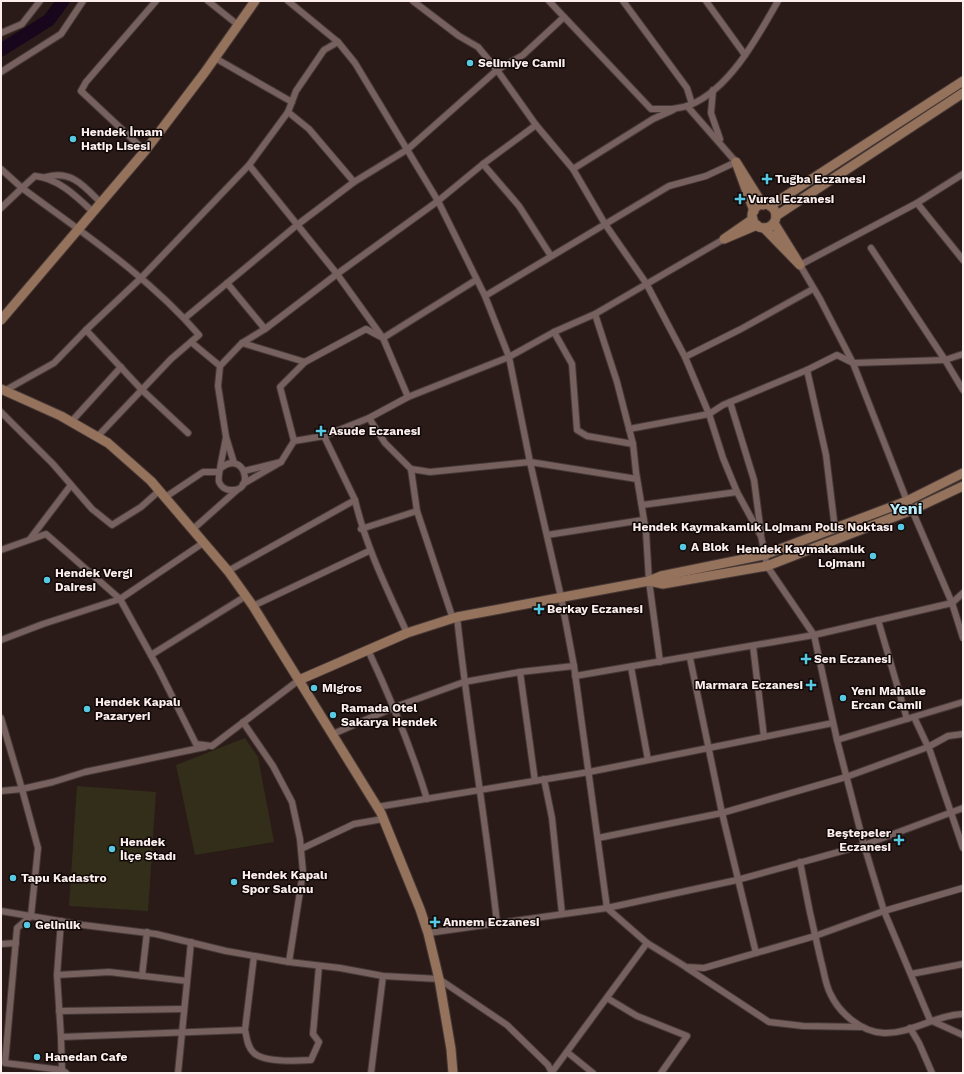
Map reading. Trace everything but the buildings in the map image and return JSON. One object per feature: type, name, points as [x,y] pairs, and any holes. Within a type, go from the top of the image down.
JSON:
[{"type":"main road","points":[[1,320],[145,152],[216,58],[255,1]]},
{"type":"main road","points":[[757,221],[767,205],[963,81]]},
{"type":"main road","points":[[724,239],[757,221],[775,219],[963,93]]},
{"type":"main road","points":[[736,162],[767,205],[800,265]]},
{"type":"main road","points":[[736,162],[757,221],[800,265]]},
{"type":"main road","points":[[2,390],[71,422],[108,443],[162,495],[228,571],[246,596],[383,819],[420,909],[428,933],[439,979],[451,1049],[453,1073]]},
{"type":"main road","points":[[299,680],[407,633],[455,618],[649,581],[661,576],[764,555],[907,501],[963,473]]},
{"type":"main road","points":[[649,581],[663,584],[767,566],[912,510],[963,486]]},
{"type":"street","points":[[1,33],[22,24],[40,1]]},
{"type":"street","points":[[1,72],[60,34],[83,1]]},
{"type":"street","points":[[145,152],[81,91],[86,82],[156,1]]},
{"type":"street","points":[[208,1],[238,25]]},
{"type":"street","points":[[288,1],[338,42],[355,63],[438,201],[485,296],[509,357],[530,462],[561,597],[576,676],[608,908],[647,943],[769,1022],[803,1026],[863,1028],[883,1033],[910,1028],[930,1020],[951,1015],[963,1014]]},
{"type":"street","points":[[413,1],[459,36],[478,47],[497,70],[536,125],[573,169],[605,224],[646,283],[685,357],[709,414],[723,458],[737,492],[761,536]]},
{"type":"street","points":[[550,1],[564,18],[651,109],[674,109]]},
{"type":"street","points":[[485,296],[669,186],[706,176],[736,162],[689,105],[687,88],[623,1]]},
{"type":"street","points":[[706,1],[745,55]]},
{"type":"street","points":[[573,169],[653,119],[674,109],[689,105],[713,90],[732,74],[778,1]]},
{"type":"street","points":[[184,318],[297,225],[354,182],[408,149],[497,70],[523,55],[564,18]]},
{"type":"street","points":[[2,390],[54,363],[86,330],[141,278],[249,165],[288,112],[296,91],[324,50],[338,42]]},
{"type":"street","points":[[216,58],[292,102]]},
{"type":"street","points":[[713,90],[711,113],[721,142]]},
{"type":"street","points":[[288,112],[309,130],[354,182]]},
{"type":"street","points":[[244,484],[246,476],[244,471],[234,463],[226,437],[218,386],[220,366],[242,343],[265,329],[337,274],[438,201],[483,164],[536,125]]},
{"type":"street","points":[[483,164],[518,206],[551,256]]},
{"type":"street","points":[[249,165],[337,274],[383,338],[408,397]]},
{"type":"street","points":[[1,170],[22,188],[141,278],[184,318],[199,335],[142,390],[97,437]]},
{"type":"street","points":[[1,208],[35,176],[46,177],[58,174],[72,177],[101,203]]},
{"type":"street","points":[[963,174],[917,203],[800,265],[853,363],[907,501],[952,603],[963,638]]},
{"type":"street","points":[[46,177],[69,191],[93,212]]},
{"type":"street","points":[[917,203],[963,260]]},
{"type":"street","points":[[294,441],[324,436],[369,418],[408,397],[509,357],[554,332],[595,314],[724,239]]},
{"type":"street","points":[[871,248],[945,360],[963,390]]},
{"type":"street","points":[[383,338],[476,280]]},
{"type":"street","points":[[227,283],[265,329]]},
{"type":"street","points":[[685,357],[741,329],[813,289]]},
{"type":"street","points":[[595,314],[633,444],[643,520],[646,532],[649,581],[660,662]]},
{"type":"street","points":[[192,530],[244,484],[281,462],[294,441],[280,387],[305,362],[366,329],[383,338]]},
{"type":"street","points":[[86,330],[142,390],[188,433]]},
{"type":"street","points":[[554,332],[572,364],[577,430],[587,436],[633,444]]},
{"type":"street","points":[[191,342],[220,366]]},
{"type":"street","points":[[242,343],[305,362]]},
{"type":"street","points":[[629,429],[709,414],[730,402],[807,370],[837,355],[853,363],[945,360],[963,354]]},
{"type":"street","points":[[71,422],[121,368]]},
{"type":"street","points":[[807,370],[826,455],[835,529]]},
{"type":"street","points":[[730,402],[754,480],[761,536],[767,566],[814,635],[846,777],[884,911],[930,1020],[963,1035]]},
{"type":"street","points":[[1,412],[92,509],[112,525],[203,472],[220,470],[225,465],[234,463]]},
{"type":"street","points":[[369,418],[385,442],[411,469],[417,511],[455,618],[488,842],[497,923]]},
{"type":"street","points":[[324,436],[355,500],[361,529],[369,551],[407,633]]},
{"type":"street","points":[[226,437],[219,481],[221,485],[228,490],[237,490]]},
{"type":"street","points":[[244,471],[281,462]]},
{"type":"street","points":[[411,469],[430,472],[530,462],[637,479]]},
{"type":"street","points":[[30,539],[71,485]]},
{"type":"street","points":[[642,506],[737,492]]},
{"type":"street","points":[[228,571],[355,500]]},
{"type":"street","points":[[361,529],[417,511]]},
{"type":"street","points":[[547,535],[643,520]]},
{"type":"street","points":[[1,550],[46,534],[120,599],[151,655],[196,744],[212,746]]},
{"type":"street","points":[[1,640],[43,624],[120,599],[203,543]]},
{"type":"street","points":[[252,606],[369,551]]},
{"type":"street","points":[[576,676],[690,658],[814,635],[952,603],[963,593]]},
{"type":"street","points":[[151,655],[246,596]]},
{"type":"street","points":[[878,620],[910,718],[928,746],[963,848]]},
{"type":"street","points":[[753,646],[764,737]]},
{"type":"street","points":[[368,650],[395,707],[417,767],[426,799]]},
{"type":"street","points":[[690,658],[710,748],[722,813],[737,880],[756,953]]},
{"type":"street","points":[[332,734],[395,707],[464,682],[520,672],[574,666]]},
{"type":"street","points":[[632,667],[648,760]]},
{"type":"street","points":[[520,672],[535,781]]},
{"type":"street","points":[[1,791],[22,790],[85,772],[158,755],[212,746],[299,680]]},
{"type":"street","points":[[837,740],[963,702]]},
{"type":"street","points":[[1,718],[38,848],[32,916],[17,928],[3,1063],[64,1071],[59,1011],[58,975],[61,921]]},
{"type":"street","points":[[243,722],[273,766],[292,802],[301,849],[303,872],[289,962]]},
{"type":"street","points":[[377,807],[590,772],[833,723]]},
{"type":"street","points":[[598,838],[722,813],[846,777],[928,746],[948,736],[963,734]]},
{"type":"street","points":[[544,779],[552,818],[562,914]]},
{"type":"street","points":[[428,933],[608,908],[737,880],[864,844],[963,808]]},
{"type":"street","points":[[301,849],[354,824],[383,819]]},
{"type":"street","points":[[800,862],[815,936],[830,993],[844,1014],[863,1028]]},
{"type":"street","points":[[686,967],[704,968],[815,936],[884,911],[963,888]]},
{"type":"street","points":[[1,911],[61,921],[147,932],[254,956],[289,962],[383,976],[439,979],[506,1025],[548,1065],[552,1073],[647,943]]},
{"type":"street","points":[[142,976],[147,932]]},
{"type":"street","points":[[178,1073],[191,942]]},
{"type":"street","points":[[1,944],[16,943]]},
{"type":"street","points":[[254,956],[245,1030],[248,1046],[255,1054],[266,1059],[311,1060],[319,1042],[313,1034],[319,966]]},
{"type":"street","points":[[911,974],[963,964]]},
{"type":"street","points":[[58,975],[109,972],[187,981]]},
{"type":"street","points":[[371,1073],[383,976]]},
{"type":"street","points":[[607,998],[637,1016],[687,1036],[661,1073]]},
{"type":"street","points":[[59,1011],[184,1009]]},
{"type":"street","points":[[910,1028],[919,1043],[932,1073]]},
{"type":"street","points":[[61,1037],[182,1031],[245,1030]]},
{"type":"street","points":[[567,1052],[593,1073]]},
{"type":"shaded area","points":[[245,738],[258,757],[274,842],[195,855],[176,765]]},
{"type":"shaded area","name":"Hendek İlçe Stadı","points":[[77,786],[156,792],[148,911],[69,906]]},
{"type":"waterway","points":[[1,50],[49,20],[63,1]]},
{"type":"place","name":"Selimiye Camii","points":[[470,63]]},
{"type":"place","name":"Hendek İmam Hatip Lisesi","points":[[73,139]]},
{"type":"place","name":"Tuğba Eczanesi","points":[[767,179]]},
{"type":"place","name":"Vural Eczanesi","points":[[740,199]]},
{"type":"place","name":"Asude Eczanesi","points":[[321,431]]},
{"type":"place","name":"Hendek Kaymakamlık Lojmanı Polis Noktası","points":[[901,527]]},
{"type":"place","name":"A Blok","points":[[683,547]]},
{"type":"place","name":"Hendek Kaymakamlık Lojmanı","points":[[873,556]]},
{"type":"place","name":"Hendek Vergi Dairesi","points":[[47,580]]},
{"type":"place","name":"Berkay Eczanesi","points":[[539,609]]},
{"type":"place","name":"Sen Eczanesi","points":[[806,659]]},
{"type":"place","name":"Marmara Eczanesi","points":[[811,685]]},
{"type":"place","name":"Migros","points":[[314,688]]},
{"type":"place","name":"Yeni Mahalle Ercan Camii","points":[[843,698]]},
{"type":"place","name":"Hendek Kapalı Pazaryeri","points":[[87,709]]},
{"type":"place","name":"Ramada Otel Sakarya Hendek","points":[[333,715]]},
{"type":"place","name":"Beştepeler Eczanesi","points":[[899,840]]},
{"type":"place","name":"Hendek İlçe Stadı","points":[[112,849]]},
{"type":"place","name":"Tapu Kadastro","points":[[13,878]]},
{"type":"place","name":"Hendek Kapalı Spor Salonu","points":[[234,882]]},
{"type":"place","name":"Annem Eczanesi","points":[[435,922]]},
{"type":"place","name":"Gelinlik","points":[[27,925]]},
{"type":"place","name":"Hanedan Cafe","points":[[37,1057]]},
{"type":"district","name":"Yeni","points":[[906,508]]}]
